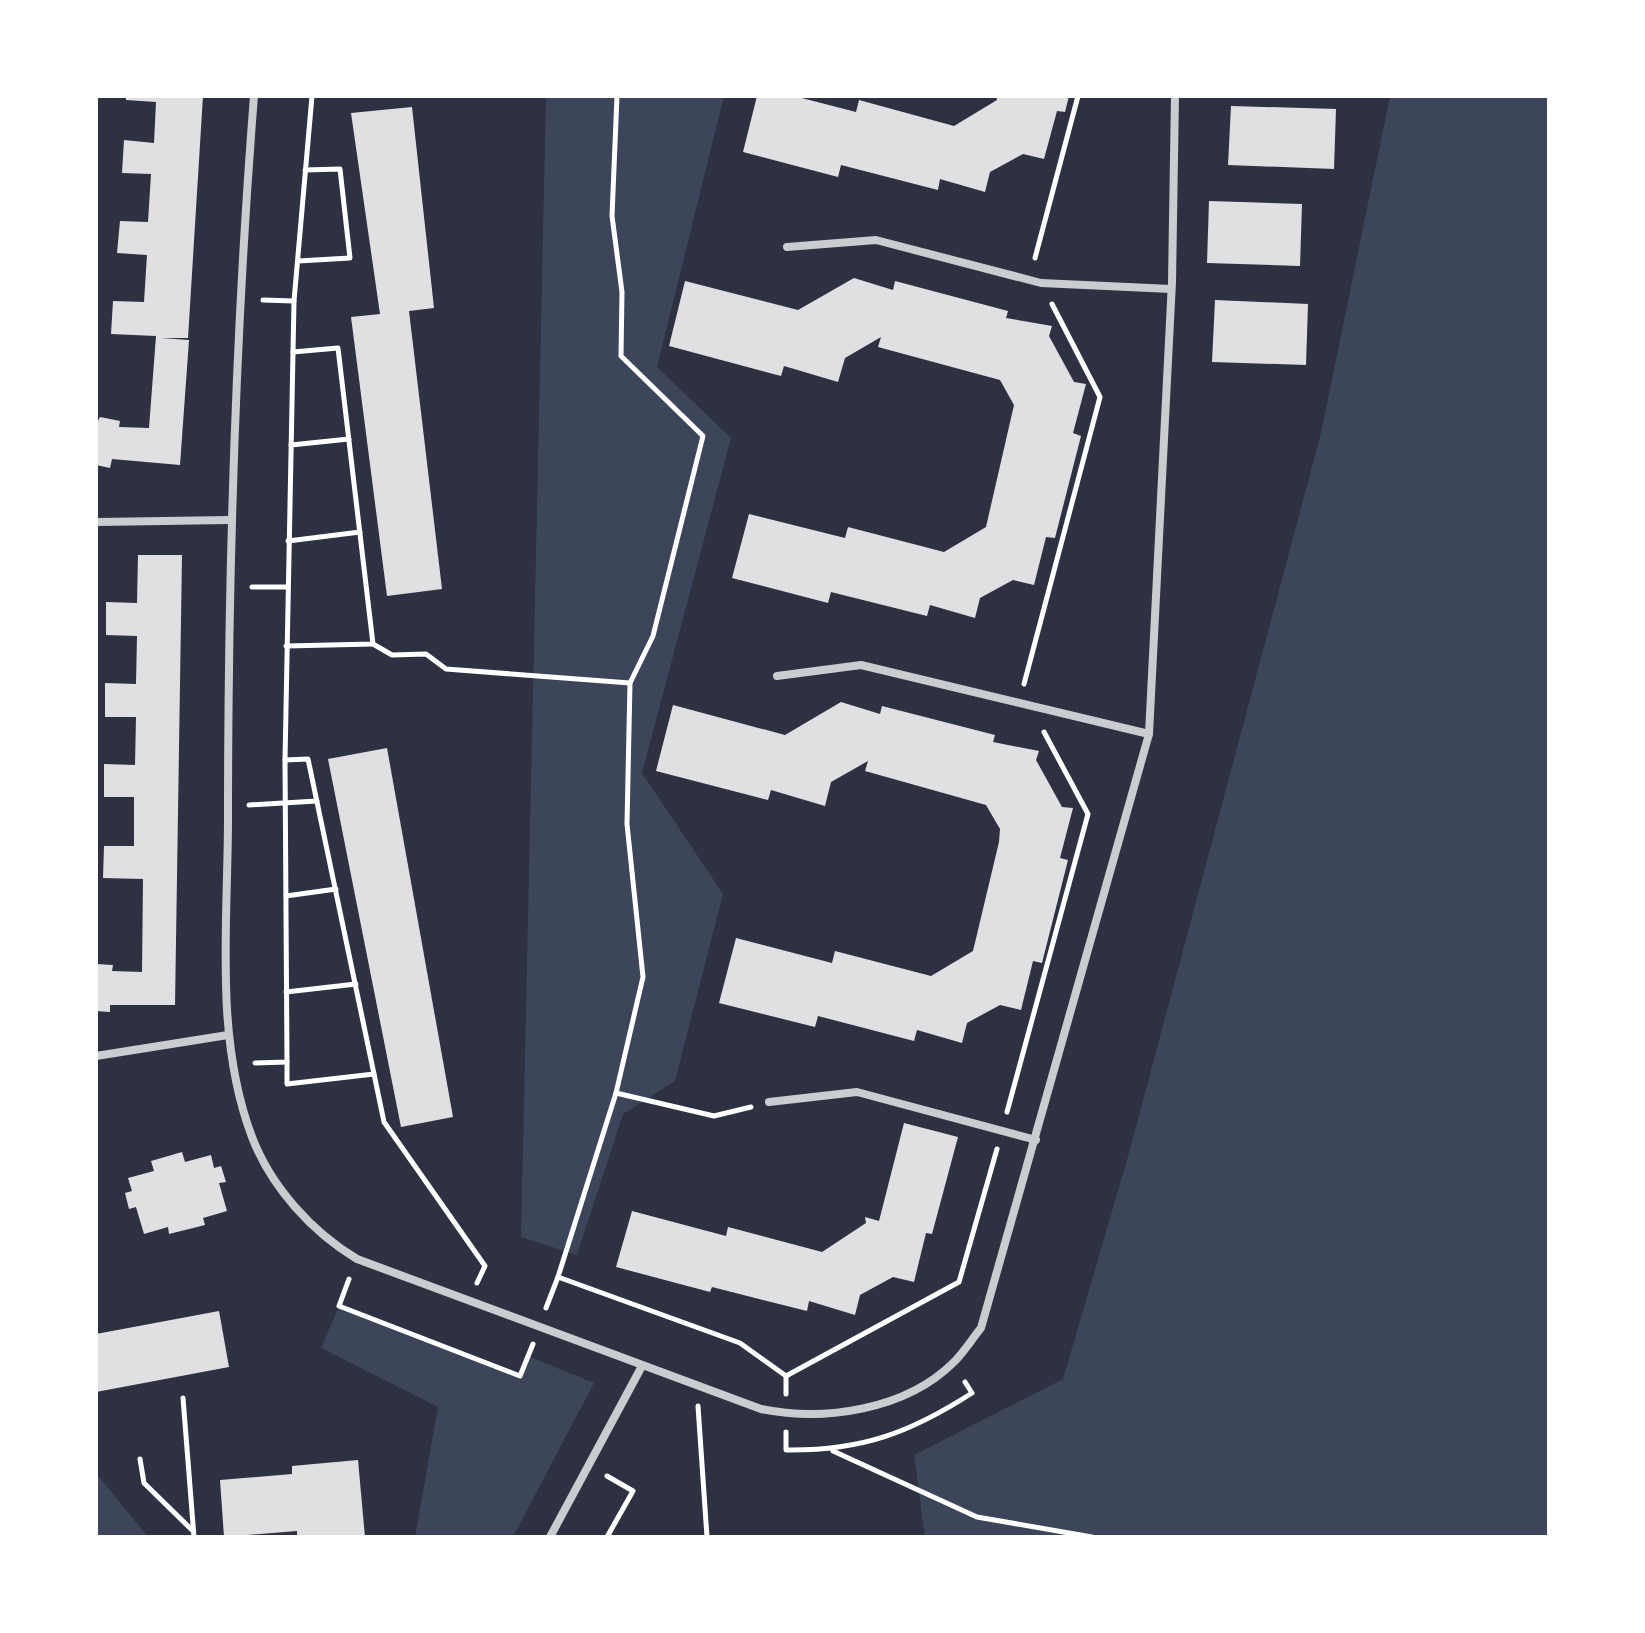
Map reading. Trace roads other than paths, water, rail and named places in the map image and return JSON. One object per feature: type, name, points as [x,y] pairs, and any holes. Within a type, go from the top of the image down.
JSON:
[{"type":"street","points":[[254,96],[238,299],[230,520],[228,806],[228,1035],[252,1139],[272,1176],[330,1243],[357,1259],[538,1329],[761,1409],[786,1414],[829,1415],[872,1405],[912,1390],[952,1364],[981,1328],[1149,734],[1171,289],[1175,96]]},
{"type":"street","points":[[787,247],[876,240],[1041,283],[1171,289]]},
{"type":"street","points":[[96,522],[230,520]]},
{"type":"street","points":[[777,676],[861,665],[1149,734]]},
{"type":"street","points":[[96,1056],[228,1035]]},
{"type":"street","points":[[769,1102],[857,1092],[1036,1140]]},
{"type":"street","points":[[550,1537],[642,1366]]}]
